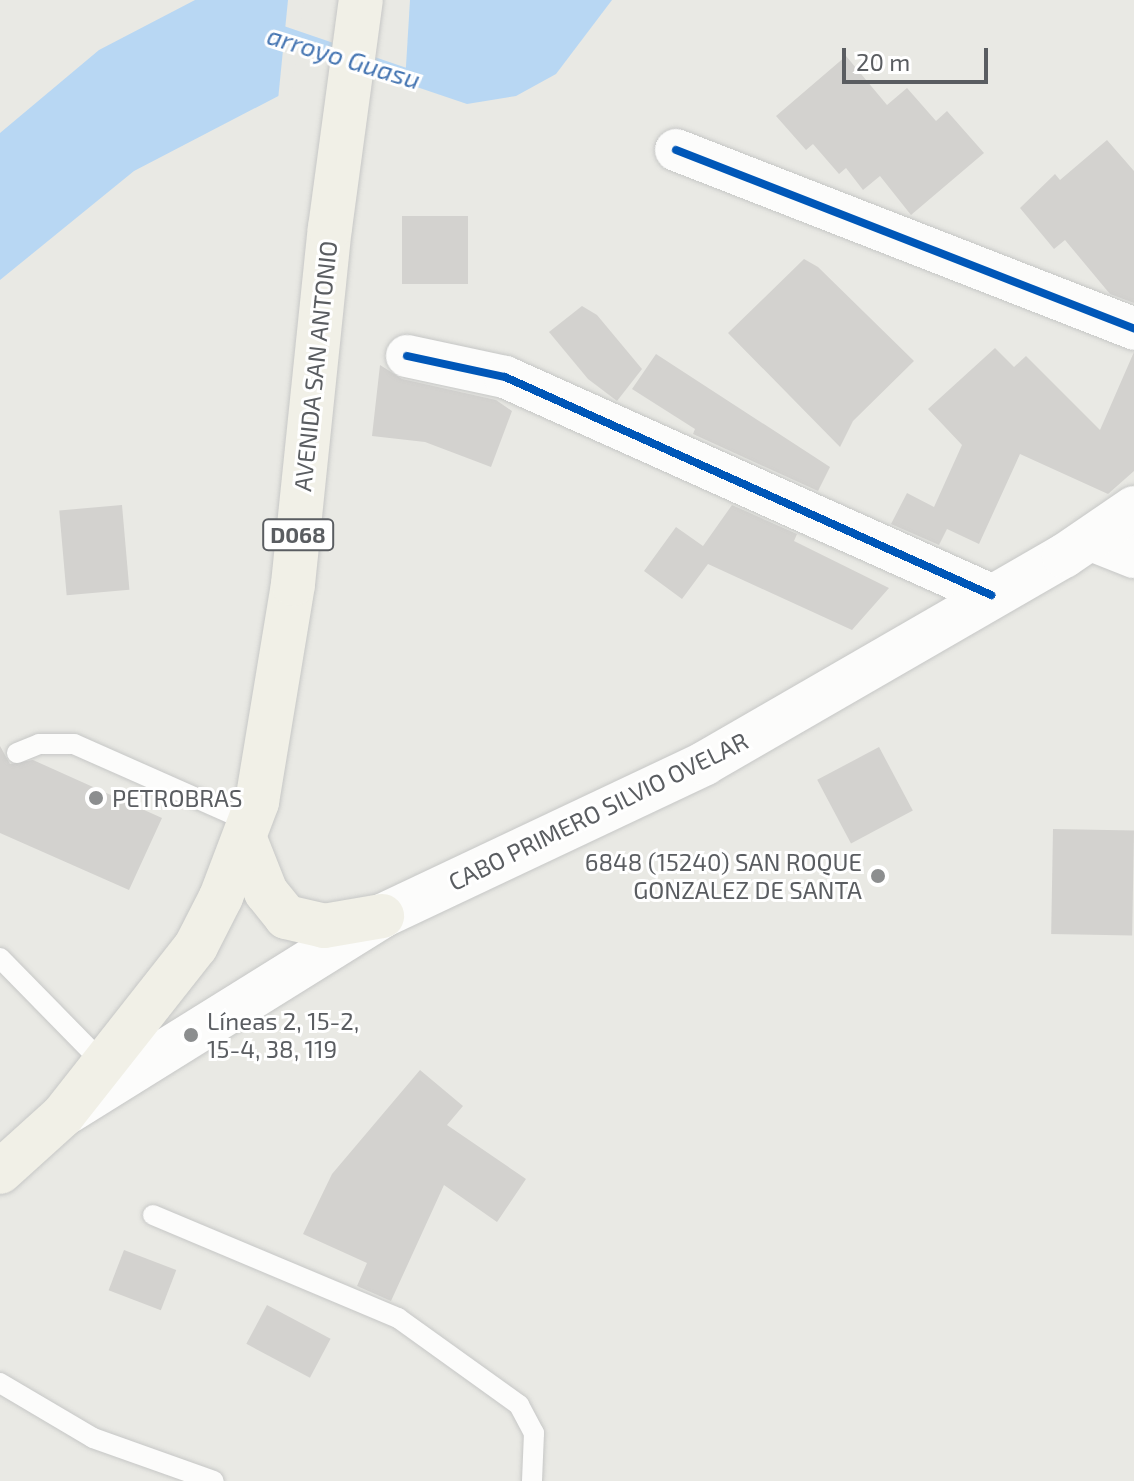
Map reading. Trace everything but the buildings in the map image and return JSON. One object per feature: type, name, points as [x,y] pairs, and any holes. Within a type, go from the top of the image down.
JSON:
[{"type":"main road","name":"AVENIDA SAN ANTONIO","points":[[0,1172],[63,1115],[196,946],[247,830],[293,584],[330,228],[361,0]]},
{"type":"main road","name":"CABO PRIMERO SILVIO OVELAR","points":[[63,1115],[382,916],[705,763],[991,595],[1091,540],[1134,508]]},
{"type":"main road","points":[[247,830],[266,892],[286,917],[324,926],[382,916]]},
{"type":"street","points":[[676,150],[1134,329]]},
{"type":"street","points":[[407,356],[505,377],[991,595]]},
{"type":"street","points":[[1091,540],[1134,557]]},
{"type":"lane","points":[[17,753],[39,744],[74,744],[247,830]]},
{"type":"lane","points":[[0,958],[103,1063]]},
{"type":"lane","points":[[153,1215],[398,1318],[519,1405],[534,1433],[532,1481]]},
{"type":"lane","points":[[0,1383],[93,1438],[214,1481]]},
{"type":"water","points":[[195,0],[300,0],[288,91],[134,171],[0,280],[0,133],[99,50]]},
{"type":"water","points":[[410,0],[612,0],[556,74],[516,96],[467,104],[405,83]]},
{"type":"pier","points":[[288,0],[304,0],[292,92],[278,100]]},
{"type":"waterway","name":"arroyo Guasu","points":[[280,32],[423,81]]},
{"type":"cycle path","points":[[676,150],[1134,329]]},
{"type":"cycle path","points":[[407,356],[505,377],[991,595]]},
{"type":"place","name":"PETROBRAS","points":[[96,798]]},
{"type":"place","name":"6848 (15240) SAN ROQUE GONZALEZ DE SANTA","points":[[878,876]]},
{"type":"place","name":"Líneas 2, 15-2, 15-4, 38, 119","points":[[191,1035]]}]
